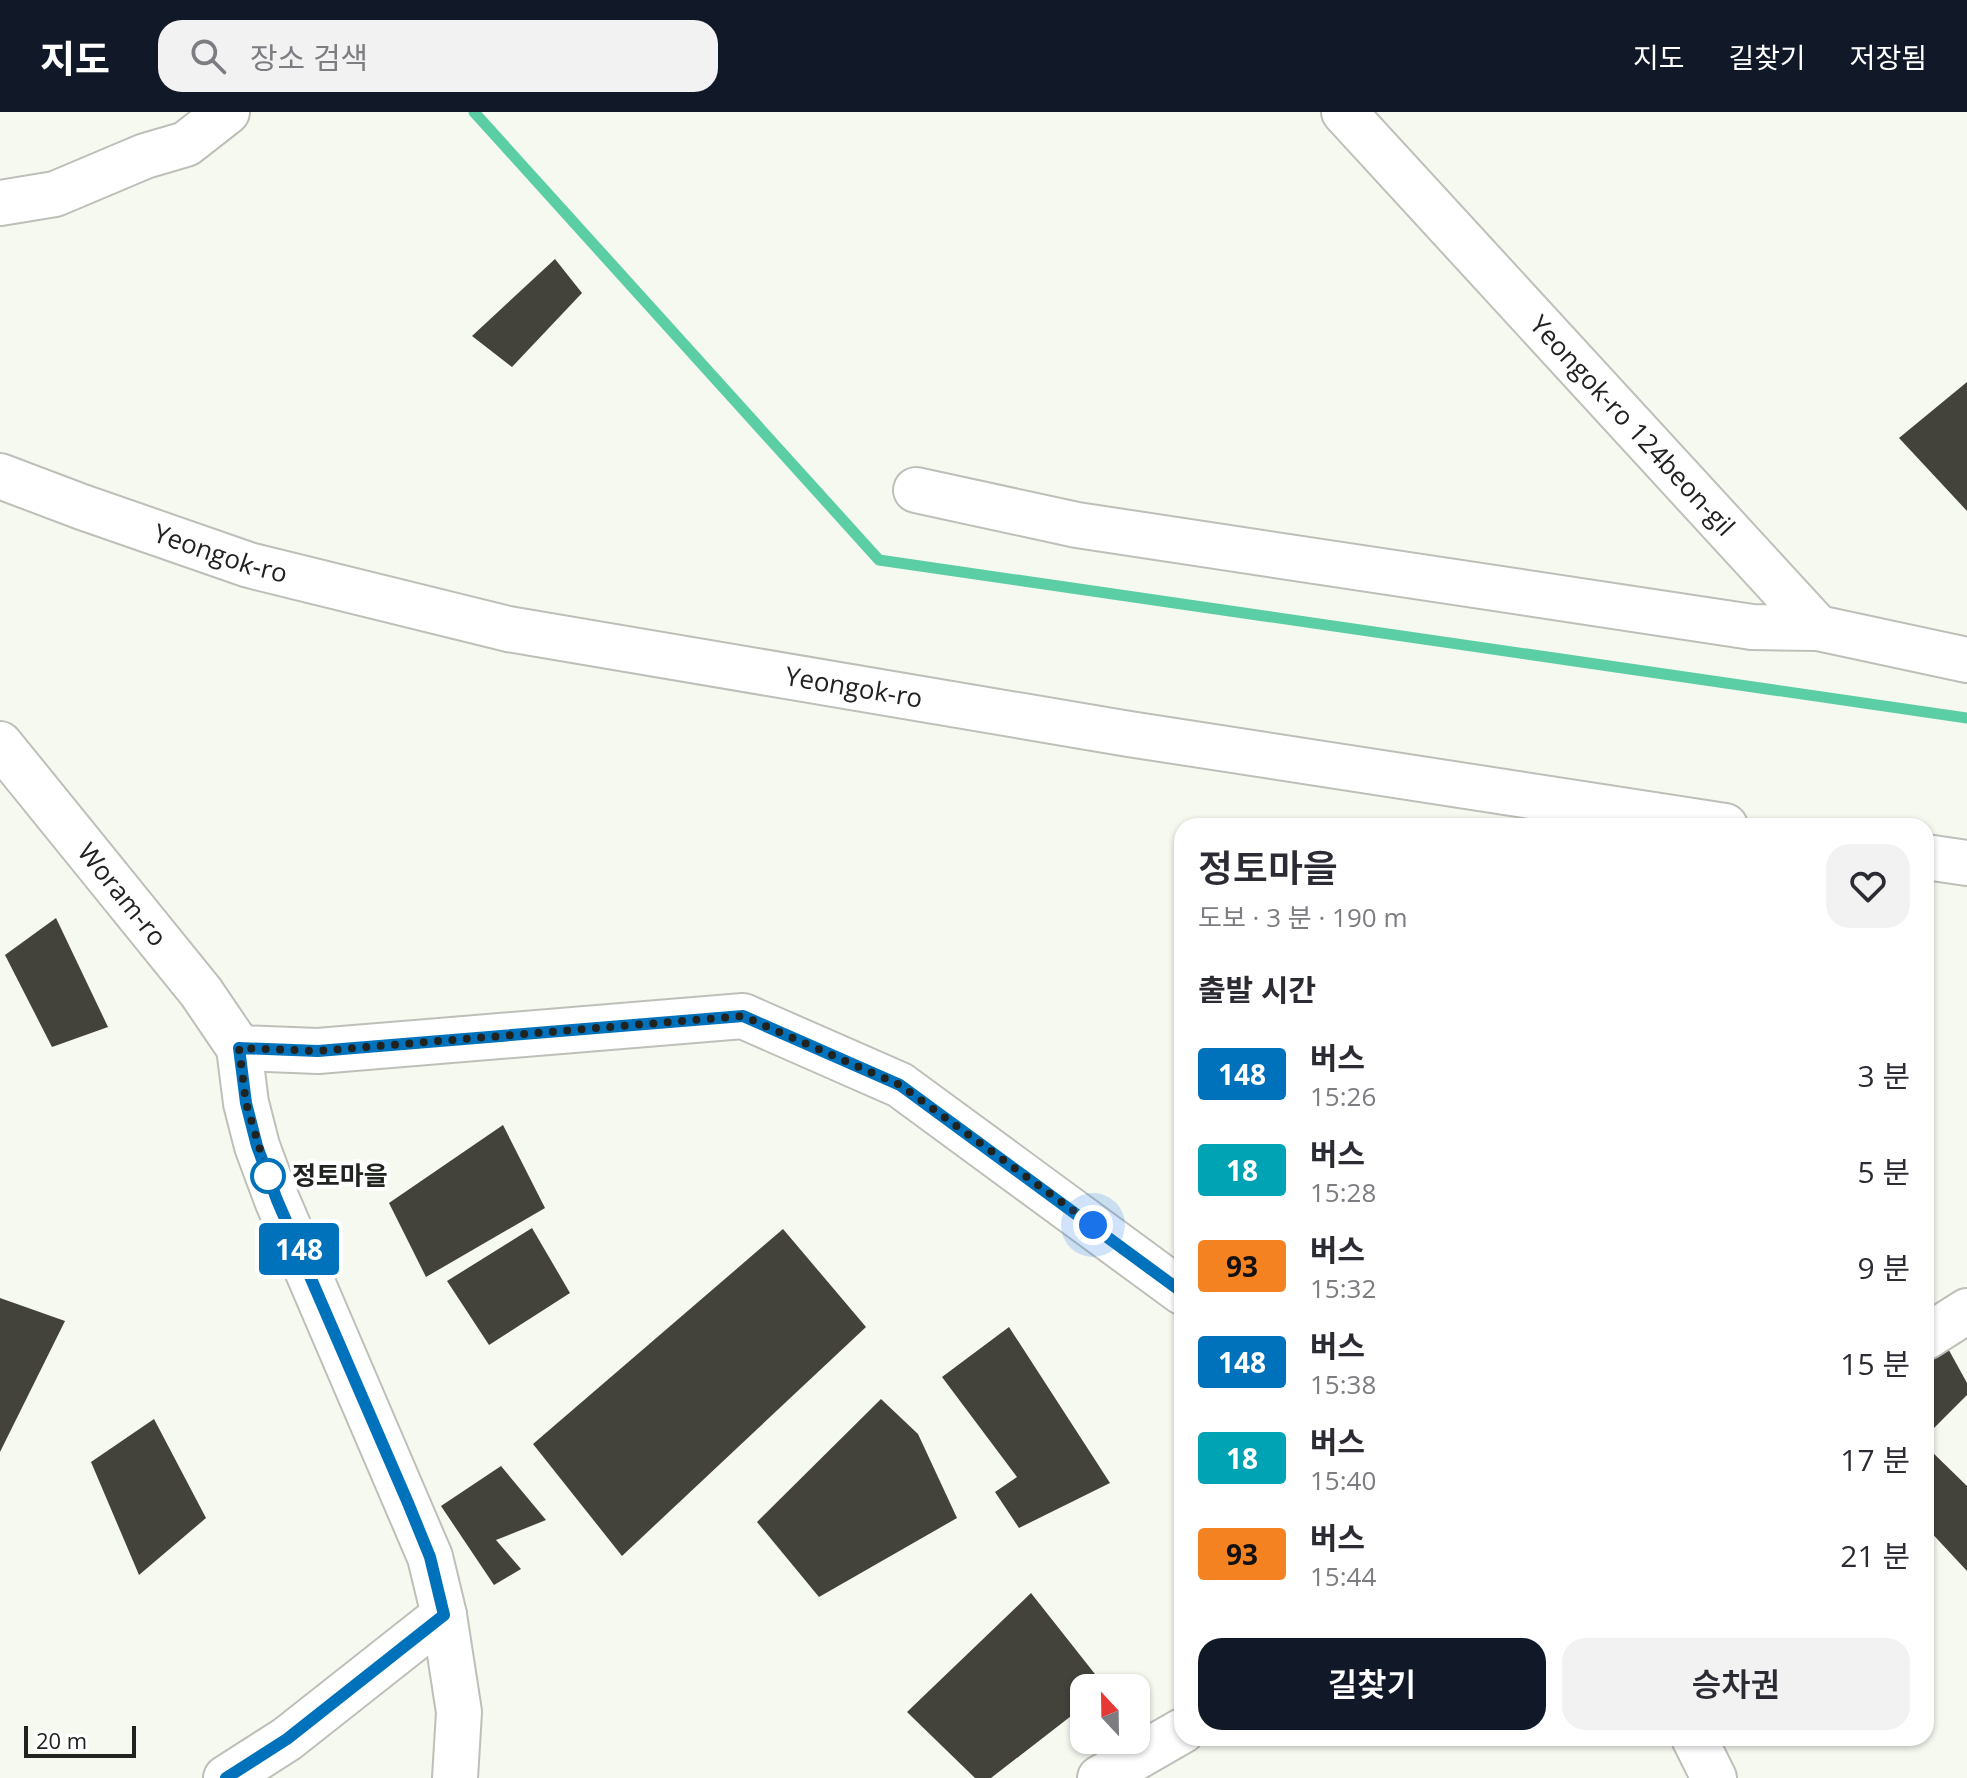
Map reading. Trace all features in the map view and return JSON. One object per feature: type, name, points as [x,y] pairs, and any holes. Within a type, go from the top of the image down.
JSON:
[{"type":"street","points":[[0,203],[55,194],[145,156],[186,144],[227,112]]},
{"type":"street","name":"Yeongok-ro 124beon-gil","points":[[1344,112],[1818,628]]},
{"type":"street","name":"Yeongok-ro","points":[[0,476],[249,565],[508,629],[1129,734],[1673,818]]},
{"type":"street","points":[[916,490],[1093,527],[1752,627],[1818,628],[1967,660]]},
{"type":"street","name":"Woram-ro","points":[[0,744],[201,992],[239,1048],[246,1103],[257,1146],[277,1200],[430,1557],[444,1615],[459,1712],[455,1778]]},
{"type":"street","points":[[1934,858],[1967,863]]},
{"type":"street","points":[[239,1048],[318,1051],[743,1016],[900,1085],[1174,1286]]},
{"type":"street","points":[[1934,1332],[1967,1311]]},
{"type":"street","points":[[226,1778],[287,1739],[444,1615]]},
{"type":"street","points":[[1100,1778],[1174,1736]]},
{"type":"street","points":[[1698,1746],[1714,1778]]},
{"type":"building","points":[[555,259],[582,293],[512,367],[472,336]]},
{"type":"building","points":[[1967,382],[1967,511],[1899,438]]},
{"type":"building","points":[[56,918],[108,1027],[52,1047],[5,955]]},
{"type":"building","points":[[503,1125],[545,1208],[426,1277],[389,1203]]},
{"type":"building","points":[[532,1228],[570,1293],[489,1345],[447,1281]]},
{"type":"building","points":[[783,1229],[866,1327],[622,1556],[533,1444]]},
{"type":"building","points":[[0,1298],[65,1321],[0,1452]]},
{"type":"building","points":[[1009,1327],[1110,1483],[1019,1528],[995,1492],[1017,1477],[942,1377]]},
{"type":"building","points":[[1945,1343],[1967,1383],[1967,1395],[1934,1428],[1934,1350]]},
{"type":"building","points":[[881,1399],[918,1434],[957,1518],[819,1597],[757,1522]]},
{"type":"building","points":[[154,1419],[206,1518],[139,1575],[91,1462]]},
{"type":"building","points":[[1934,1454],[1967,1486],[1967,1571],[1934,1536]]},
{"type":"building","points":[[501,1466],[546,1520],[496,1540],[521,1569],[494,1585],[441,1506]]},
{"type":"building","points":[[1031,1593],[1095,1674],[1070,1674],[1070,1717],[991,1778],[975,1778],[907,1712]]},
{"type":"waterway","points":[[474,112],[879,560],[1967,718]]},
{"type":"bus line","name":"148","points":[[226,1778],[287,1739],[444,1615],[430,1557],[277,1200],[257,1146],[246,1103],[239,1048],[318,1051],[743,1016],[900,1085],[1174,1286]]},
{"type":"place","name":"정토마을","points":[[268,1176]]},
{"type":"route","points":[[268,1176],[246,1103],[239,1048],[318,1051],[743,1016],[900,1085],[1093,1225]]}]
